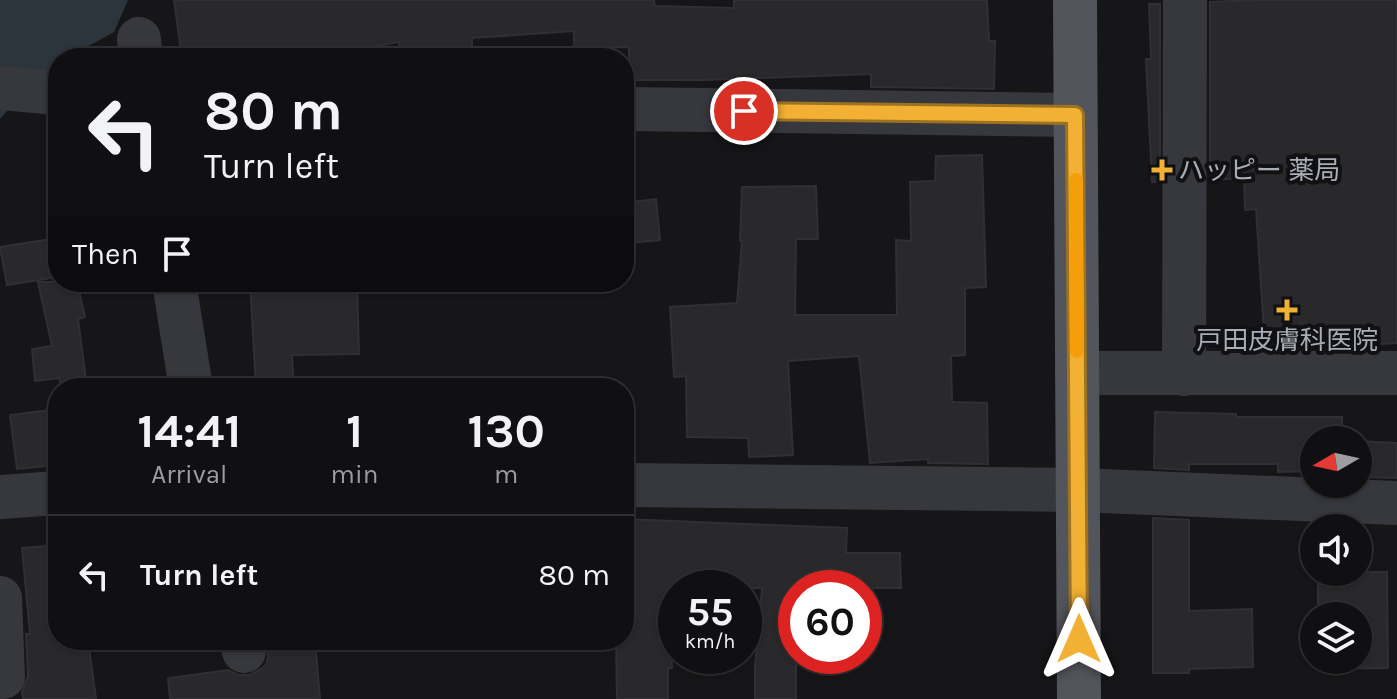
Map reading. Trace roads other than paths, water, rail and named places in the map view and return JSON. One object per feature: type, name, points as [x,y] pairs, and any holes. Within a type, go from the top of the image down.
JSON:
[{"type":"main road","points":[[1075,0],[1079,699]]},
{"type":"street","points":[[1184,374],[1185,0]]},
{"type":"street","points":[[634,109],[1075,115]]},
{"type":"street","points":[[176,292],[189,378]]},
{"type":"street","points":[[1077,373],[1397,373]]},
{"type":"street","points":[[634,485],[1078,490],[1397,503]]},
{"type":"street","points":[[0,497],[48,494]]},
{"type":"street","points":[[0,598],[3,677]]},
{"type":"place","name":"ハッピー 薬局","points":[[1162,170]]},
{"type":"place","name":"戸田皮膚科医院","points":[[1287,310]]}]
